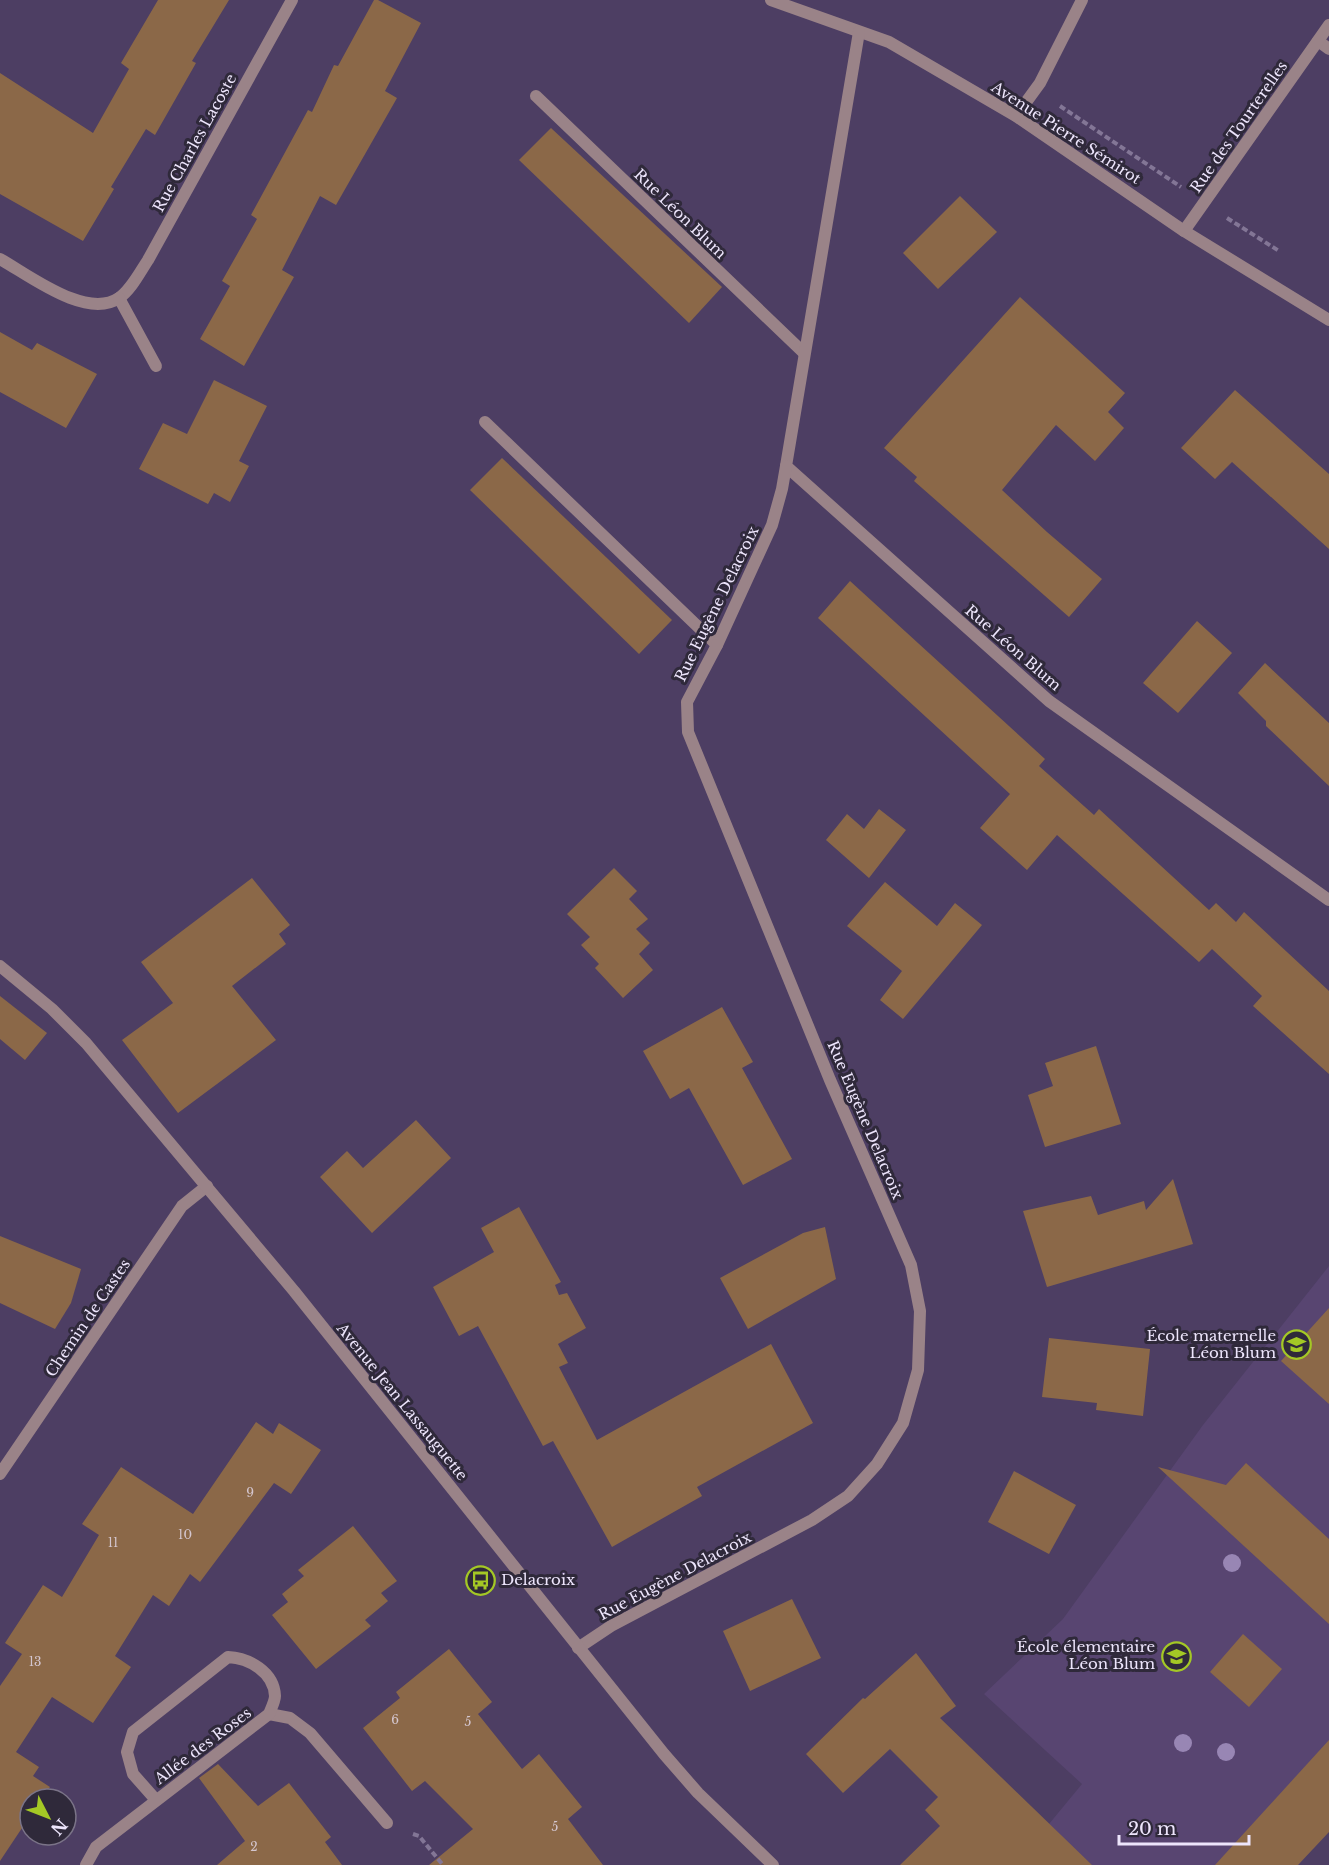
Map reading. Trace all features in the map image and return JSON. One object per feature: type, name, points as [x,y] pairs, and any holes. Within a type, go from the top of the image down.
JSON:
[{"type":"street","name":"Rue Charles Lacoste","points":[[119,298],[147,260],[292,0]]},
{"type":"street","name":"Avenue Pierre Sémirot","points":[[771,0],[889,42],[1016,116],[1184,231],[1329,320]]},
{"type":"street","points":[[1016,116],[1040,83],[1082,0]]},
{"type":"street","name":"Rue des Tourterelles","points":[[1184,231],[1329,25]]},
{"type":"street","points":[[786,466],[859,32]]},
{"type":"street","points":[[1318,41],[1329,50]]},
{"type":"street","name":"Rue Léon Blum","points":[[536,96],[804,353]]},
{"type":"street","points":[[0,259],[72,300],[99,305],[119,298],[156,366]]},
{"type":"street","points":[[485,422],[717,645]]},
{"type":"street","name":"Rue Léon Blum","points":[[786,466],[1049,701],[1329,900]]},
{"type":"street","name":"Rue Eugène Delacroix","points":[[579,1648],[605,1630],[812,1520],[848,1496],[877,1464],[903,1423],[918,1370],[920,1311],[911,1265],[830,1080],[688,732],[687,702],[717,645],[772,525],[786,466]]},
{"type":"street","name":"Avenue Jean Lassauguette","points":[[0,966],[52,1009],[86,1043],[294,1291],[663,1754],[698,1793],[773,1865]]},
{"type":"street","name":"Chemin de Castes","points":[[0,1474],[182,1206],[207,1186]]},
{"type":"street","name":"Allée des Roses","points":[[86,1865],[96,1847],[269,1714],[275,1696],[268,1676],[256,1665],[240,1658],[228,1657],[133,1732],[127,1752],[133,1774],[156,1800]]},
{"type":"street","points":[[269,1714],[290,1718],[310,1733],[387,1823]]},
{"type":"path","points":[[387,1823],[419,1836],[443,1865]]},
{"type":"shaded area","name":"École élementaire Léon Blum","points":[[1329,1266],[1329,1831],[1298,1865],[1052,1865],[1049,1824],[1082,1784],[984,1694],[1063,1619],[1203,1425]]},
{"type":"building","points":[[158,0],[229,0],[192,61],[196,63],[155,135],[146,129],[111,187],[114,189],[83,241],[0,194],[0,73],[93,133],[129,69],[121,63]]},
{"type":"building","points":[[374,0],[421,23],[385,91],[397,98],[336,205],[320,196],[282,270],[294,277],[244,366],[200,339],[230,286],[222,281],[257,219],[251,215],[308,110],[312,112],[334,65],[338,66]]},
{"type":"building","points":[[551,128],[722,287],[689,323],[519,160]]},
{"type":"building","points":[[960,196],[997,232],[938,289],[903,253]]},
{"type":"building","points":[[1020,297],[1125,393],[1108,412],[1124,428],[1095,461],[1056,425],[1002,490],[1102,579],[1069,617],[914,481],[917,477],[884,448]]},
{"type":"building","points":[[0,332],[32,350],[37,343],[97,374],[66,428],[0,392]]},
{"type":"building","points":[[214,380],[267,406],[239,461],[249,466],[230,502],[214,493],[208,504],[139,469],[163,423],[187,434]]},
{"type":"building","points":[[1235,390],[1329,474],[1329,549],[1232,462],[1215,479],[1181,448]]},
{"type":"building","points":[[502,458],[672,620],[639,654],[470,490]]},
{"type":"building","points":[[850,581],[1045,759],[1039,766],[1094,815],[1099,809],[1209,910],[1216,903],[1236,922],[1244,912],[1329,991],[1329,1074],[1253,1006],[1262,996],[1212,949],[1199,962],[1057,835],[1027,870],[980,828],[1010,794],[818,618]]},
{"type":"building","points":[[1197,621],[1232,653],[1178,713],[1143,683]]},
{"type":"building","points":[[1265,663],[1329,723],[1329,786],[1266,726],[1266,721],[1238,693]]},
{"type":"building","points":[[879,809],[906,830],[869,878],[826,840],[847,814],[864,829]]},
{"type":"building","points":[[614,868],[637,891],[629,899],[648,919],[636,929],[650,943],[639,954],[653,970],[623,998],[595,968],[599,964],[581,945],[590,937],[567,914]]},
{"type":"building","points":[[252,878],[290,925],[279,934],[286,944],[232,986],[276,1040],[178,1113],[122,1040],[173,1003],[141,962]]},
{"type":"building","points":[[885,882],[937,926],[955,903],[982,925],[903,1019],[880,1000],[902,971],[847,926]]},
{"type":"building","points":[[0,996],[47,1033],[25,1060],[0,1039]]},
{"type":"building","points":[[722,1007],[753,1062],[742,1068],[792,1159],[743,1185],[689,1088],[670,1099],[643,1051]]},
{"type":"building","points":[[1096,1046],[1121,1124],[1045,1147],[1028,1095],[1053,1086],[1045,1063]]},
{"type":"building","points":[[416,1120],[451,1158],[372,1233],[320,1177],[347,1151],[363,1168]]},
{"type":"building","points":[[1173,1179],[1193,1244],[1047,1287],[1023,1211],[1091,1196],[1098,1215],[1144,1201],[1146,1210]]},
{"type":"building","points":[[519,1207],[561,1282],[555,1285],[559,1295],[567,1293],[586,1328],[558,1344],[568,1363],[559,1367],[597,1440],[771,1344],[813,1423],[697,1487],[702,1496],[612,1547],[553,1441],[543,1446],[478,1326],[459,1336],[433,1287],[494,1252],[481,1228]]},
{"type":"building","points":[[825,1227],[836,1279],[748,1329],[720,1278],[803,1233]]},
{"type":"building","points":[[0,1236],[81,1269],[71,1303],[55,1329],[0,1303]]},
{"type":"building","points":[[1329,1308],[1329,1404],[1281,1361]]},
{"type":"building","points":[[1049,1338],[1150,1349],[1143,1416],[1096,1410],[1097,1403],[1042,1397]]},
{"type":"building","points":[[256,1422],[273,1434],[279,1423],[321,1450],[291,1494],[274,1483],[200,1582],[190,1574],[169,1606],[153,1595],[115,1656],[131,1667],[93,1723],[52,1697],[16,1752],[39,1767],[33,1776],[50,1787],[18,1787],[18,1834],[0,1861],[0,1686],[22,1654],[5,1643],[43,1585],[62,1597],[99,1535],[82,1524],[121,1467],[193,1514]]},
{"type":"building","points":[[1246,1463],[1329,1539],[1329,1624],[1158,1467],[1226,1485]]},
{"type":"building","points":[[1014,1471],[1076,1505],[1049,1554],[988,1522]]},
{"type":"building","points":[[353,1526],[397,1581],[381,1593],[388,1601],[365,1620],[371,1626],[316,1669],[272,1615],[288,1602],[282,1594],[304,1576],[298,1570]]},
{"type":"building","points":[[792,1599],[821,1658],[750,1691],[723,1631]]},
{"type":"building","points":[[1243,1634],[1282,1669],[1249,1707],[1210,1672]]},
{"type":"building","points":[[449,1649],[492,1702],[478,1714],[522,1769],[539,1754],[582,1807],[568,1819],[603,1865],[429,1865],[473,1829],[425,1781],[412,1791],[363,1728],[400,1698],[396,1692]]},
{"type":"building","points":[[916,1653],[956,1706],[940,1718],[1092,1865],[900,1865],[940,1826],[925,1810],[938,1797],[890,1749],[843,1793],[806,1754],[863,1698],[865,1699]]},
{"type":"building","points":[[1329,1740],[1329,1832],[1298,1865],[1215,1865]]},
{"type":"building","points":[[218,1764],[258,1806],[289,1783],[331,1837],[325,1842],[342,1865],[217,1865],[245,1841],[199,1778]]},
{"type":"place","name":"École maternelle Léon Blum","points":[[1297,1345]]},
{"type":"place","name":"Delacroix","points":[[480,1580]]},
{"type":"place","name":"École élementaire Léon Blum","points":[[1176,1656]]}]
